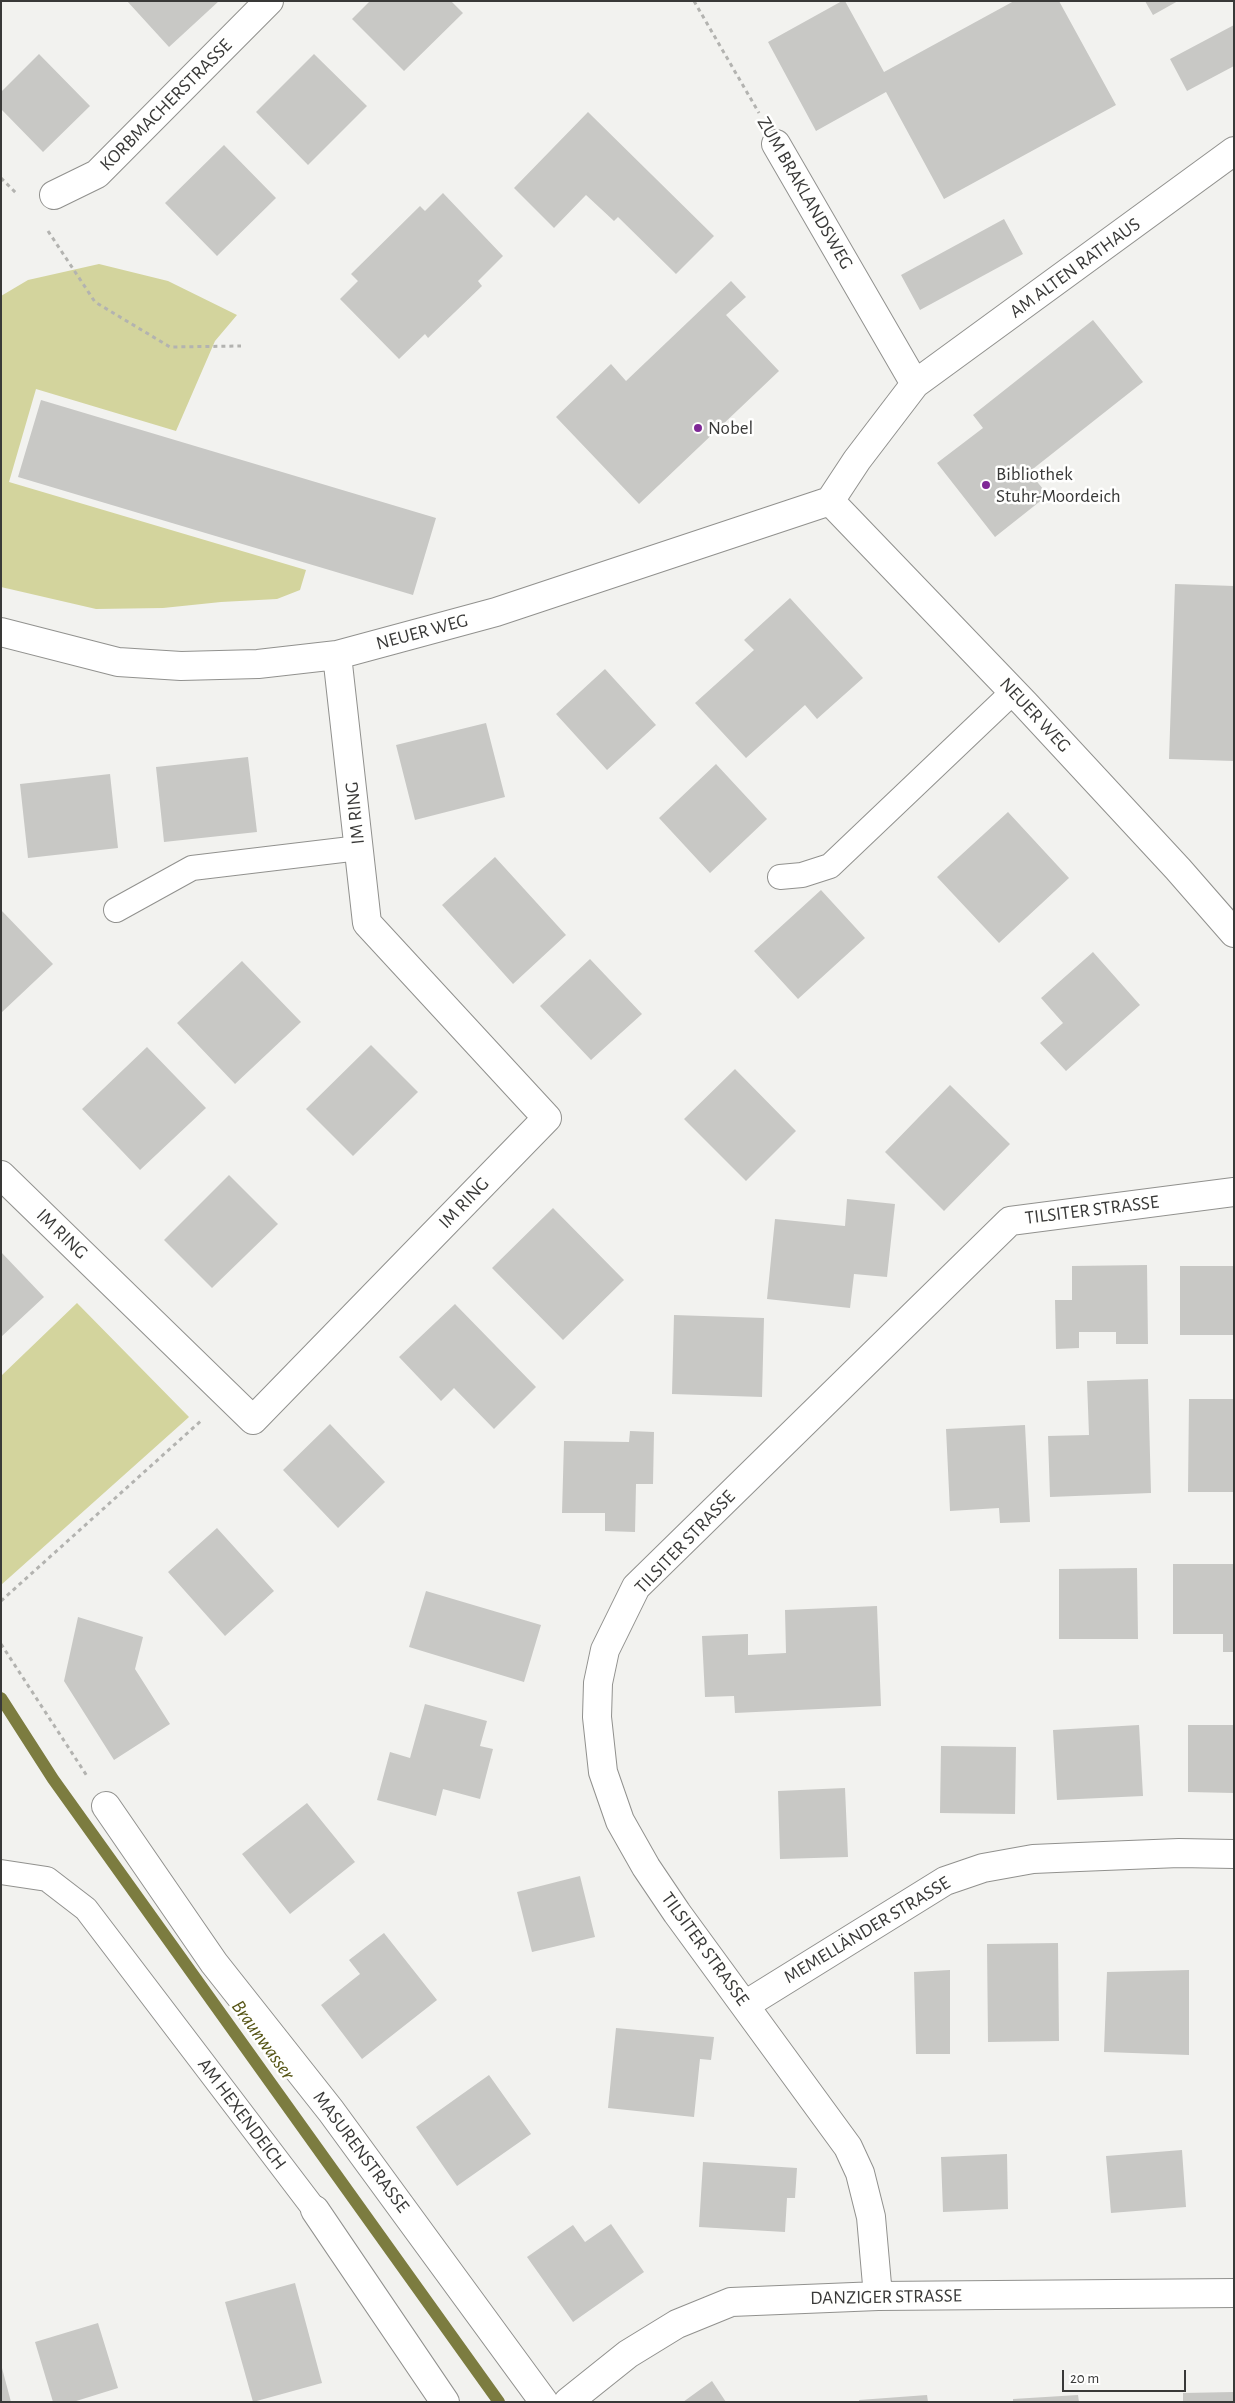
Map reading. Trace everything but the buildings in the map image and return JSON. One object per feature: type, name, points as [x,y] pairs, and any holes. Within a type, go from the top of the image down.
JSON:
[{"type":"street","name":"KORBMACHERSTRASSE","points":[[54,195],[97,174],[269,1]]},
{"type":"street","name":"ZUM BRAKLANDSWEG","points":[[776,144],[915,384]]},
{"type":"street","name":"AM ALTEN RATHAUS","points":[[915,384],[1234,151]]},
{"type":"street","points":[[830,501],[857,460],[915,384]]},
{"type":"street","name":"NEUER WEG","points":[[1,632],[118,662],[181,666],[258,664],[337,655],[496,612],[830,501],[1014,691],[1178,869],[1234,933]]},
{"type":"street","name":"IM RING","points":[[1,1175],[253,1420],[547,1118],[367,923],[337,655]]},
{"type":"street","name":"TILSITER STRASSE","points":[[878,2296],[871,2217],[860,2172],[848,2147],[677,1913],[646,1867],[620,1821],[603,1772],[597,1717],[598,1683],[605,1650],[636,1588],[1010,1220],[1234,1192]]},
{"type":"street","name":"MASURENSTRASSE","points":[[106,1806],[214,1963],[332,2111],[544,2402]]},
{"type":"street","name":"MEMELLÄNDER STRASSE","points":[[745,2005],[937,1885],[983,1868],[1034,1859],[1179,1853],[1234,1854]]},
{"type":"street","name":"AM HEXENDEICH","points":[[315,2210],[446,2402]]},
{"type":"street","name":"DANZIGER STRASSE","points":[[568,2402],[628,2354],[669,2329],[730,2302],[878,2296],[1234,2293]]},
{"type":"lane","points":[[780,877],[802,875],[830,866],[1014,691]]},
{"type":"lane","points":[[116,910],[192,868],[359,848]]},
{"type":"lane","name":"AM HEXENDEICH","points":[[1,1872],[47,1879],[86,1909],[315,2210]]},
{"type":"path","name":"ZUM BRAKLANDSWEG","points":[[694,1],[776,144]]},
{"type":"path","points":[[46,228],[95,302],[170,347],[241,346]]},
{"type":"path","points":[[1,1601],[228,1397]]},
{"type":"path","points":[[1,1644],[106,1806]]},
{"type":"green space","points":[[99,264],[168,281],[237,315],[215,341],[176,431],[36,389],[9,482],[306,570],[300,590],[277,599],[163,608],[96,609],[1,587],[1,296],[28,280]]},
{"type":"green space","points":[[77,1303],[189,1417],[1,1585],[1,1376]]},
{"type":"waterway","name":"Braunwasser","points":[[1,1698],[53,1779],[499,2402]]},
{"type":"place","name":"Nobel","points":[[698,428]]},
{"type":"place","name":"Bibliothek Stuhr-Moordeich","points":[[986,485]]}]
